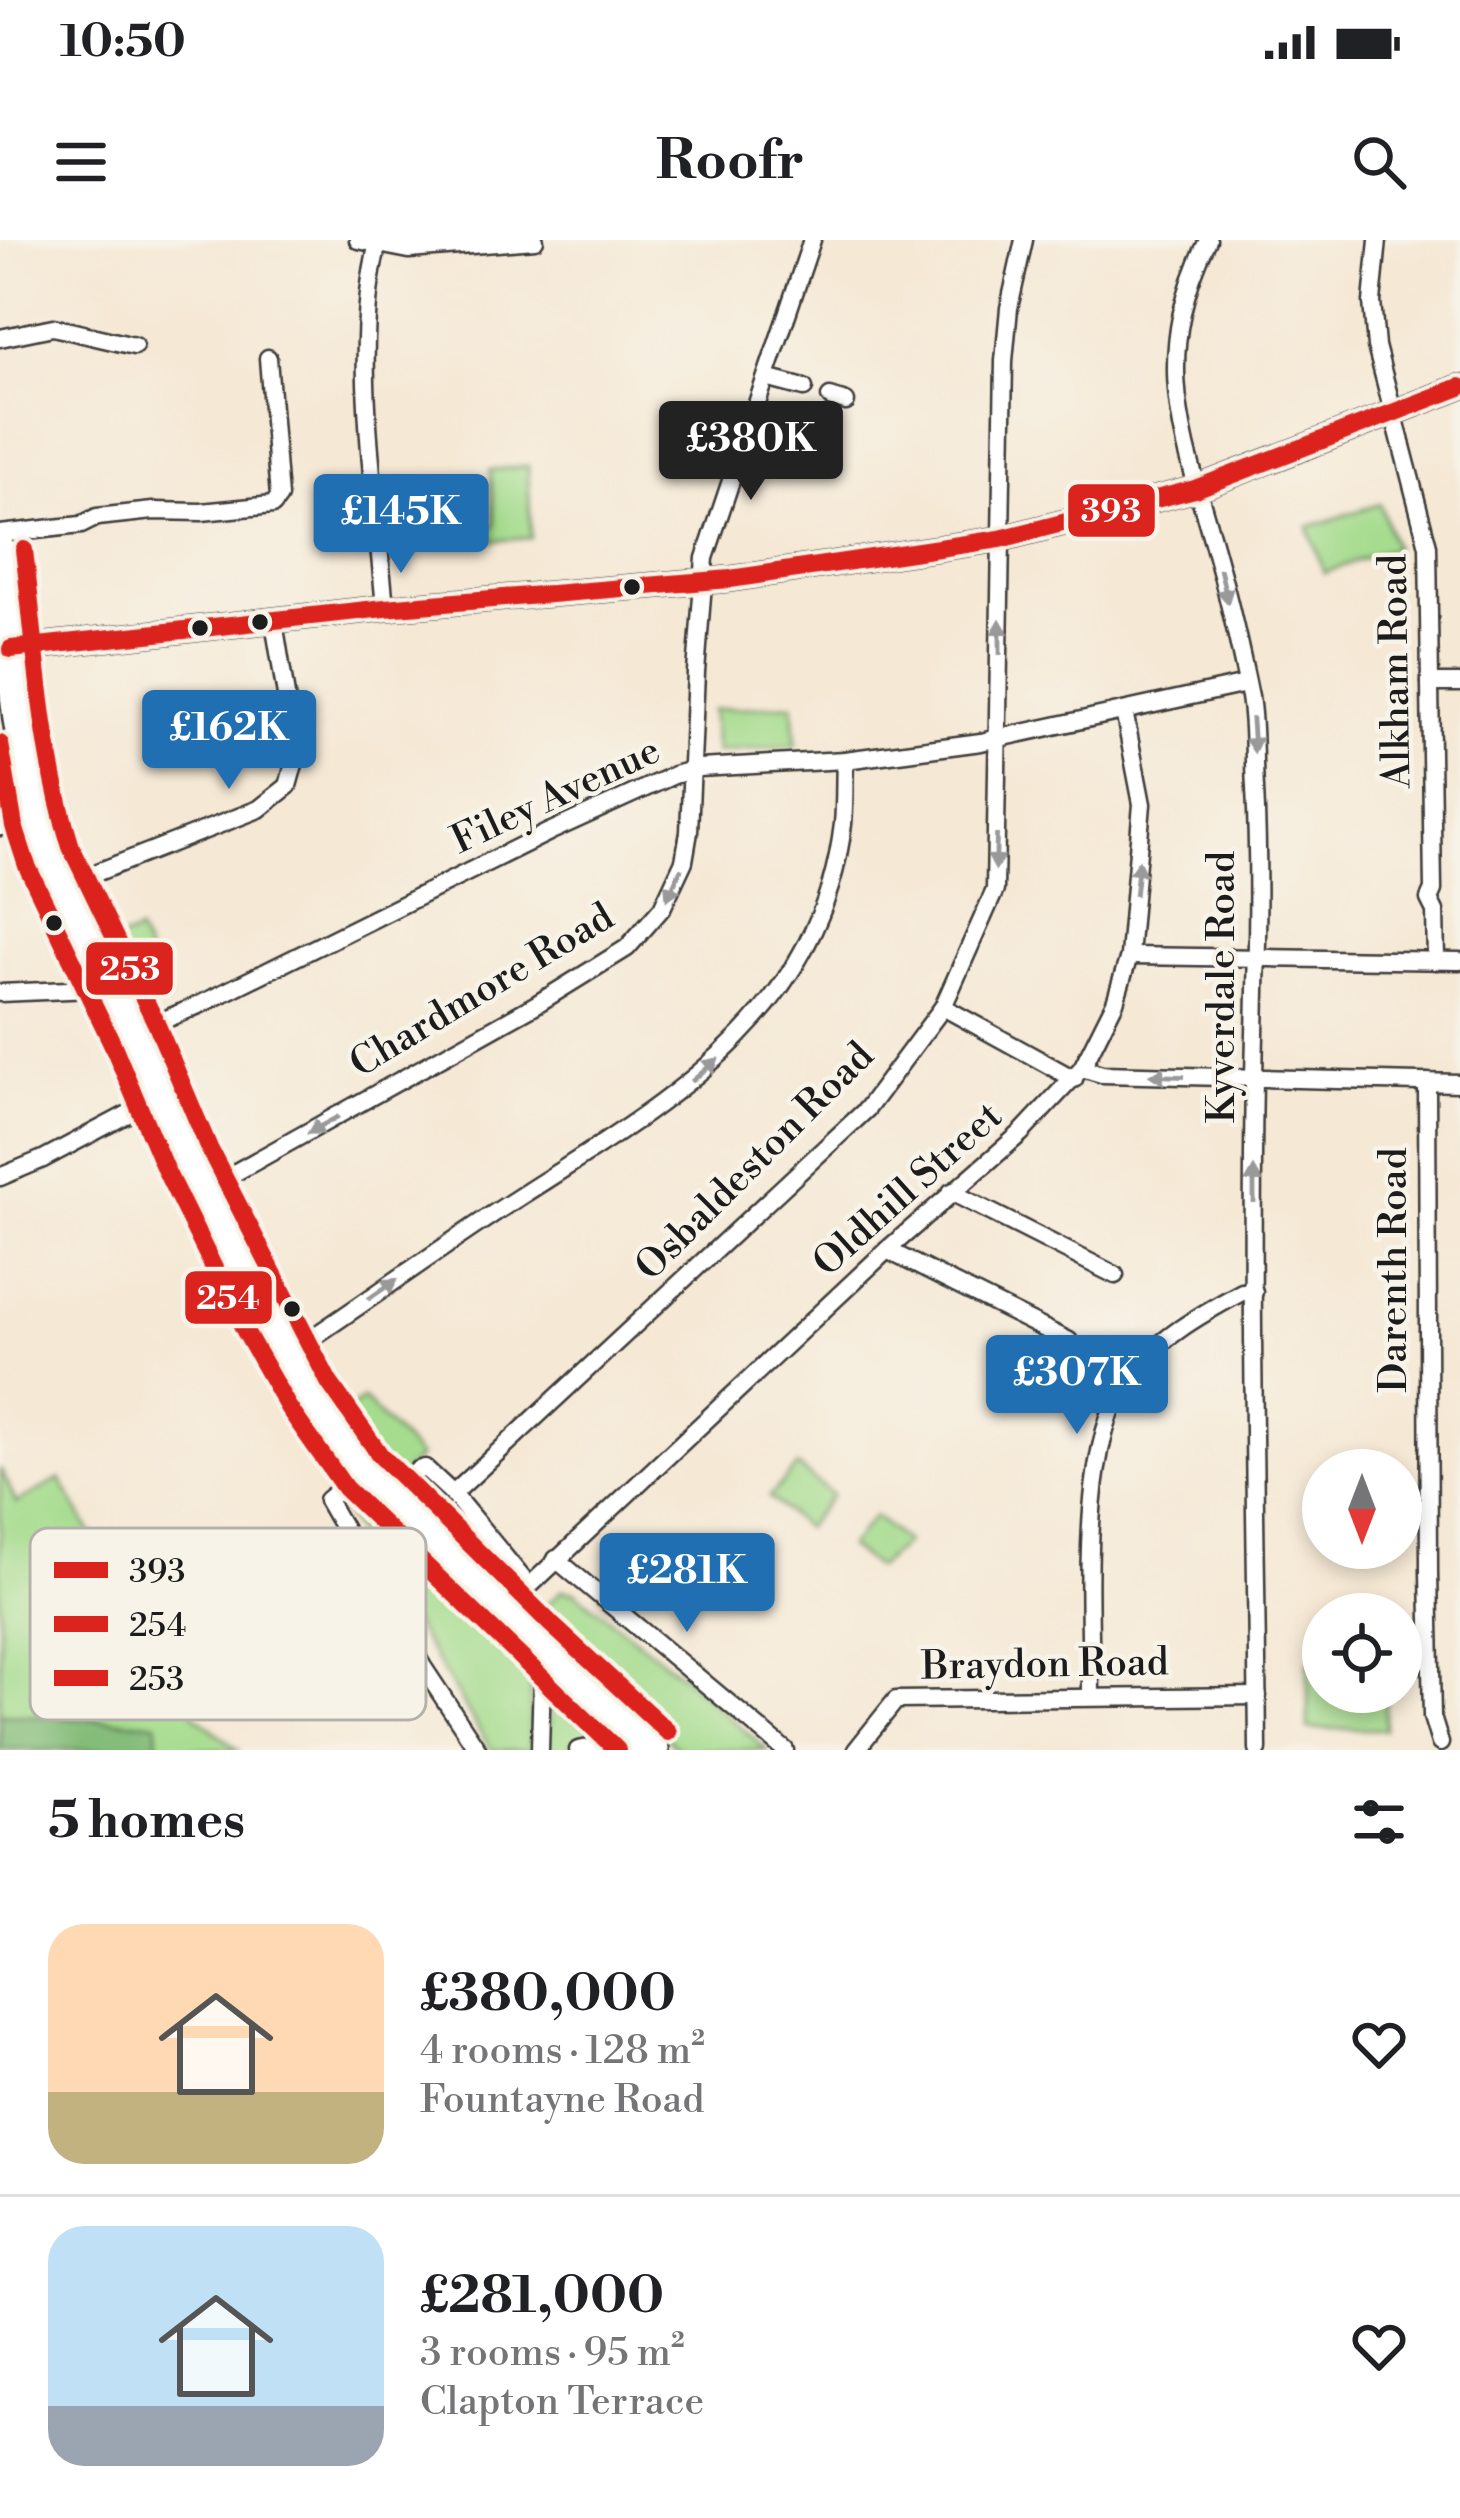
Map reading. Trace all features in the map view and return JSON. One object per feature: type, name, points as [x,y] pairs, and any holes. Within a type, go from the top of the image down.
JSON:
[{"type":"highway","points":[[0,554],[38,822],[62,886],[134,1033],[202,1191],[286,1354],[362,1471],[419,1528]]},
{"type":"highway","points":[[426,1535],[646,1744]]},
{"type":"street","points":[[358,240],[409,250],[536,240]]},
{"type":"street","name":"Chardmore Road","points":[[202,1191],[628,948],[662,908],[684,861],[705,558],[812,240]]},
{"type":"street","name":"Osbaldeston Road","points":[[453,1494],[867,1109],[943,1006],[995,890],[1004,361],[1024,240]]},
{"type":"street","name":"Kyverdale Road","points":[[1208,240],[1182,310],[1173,368],[1195,489],[1219,563],[1246,684],[1254,746],[1258,1750]]},
{"type":"street","name":"Alkham Road","points":[[1378,240],[1372,308],[1383,382],[1428,546],[1433,890],[1429,899],[1436,911],[1436,961]]},
{"type":"street","points":[[378,243],[370,272],[366,334],[385,608]]},
{"type":"street","points":[[0,338],[53,327],[134,346]]},
{"type":"street","points":[[0,534],[153,511],[273,505],[279,497],[268,367],[250,367]]},
{"type":"street","points":[[766,378],[804,388]]},
{"type":"street","points":[[11,649],[385,608],[702,582],[1000,539],[1195,489],[1460,387]]},
{"type":"street","points":[[62,886],[259,808],[288,786],[296,758],[274,622]]},
{"type":"street","points":[[1430,683],[1460,683]]},
{"type":"street","name":"Filey Avenue","points":[[134,1033],[653,782],[692,770],[845,760],[981,742],[1246,684]]},
{"type":"street","name":"Oldhill Street","points":[[504,1610],[887,1250],[1021,1133],[1078,1074],[1115,1002],[1129,956],[1142,804],[1124,711]]},
{"type":"street","points":[[286,1354],[683,1090],[757,1019],[801,954],[824,903],[842,824],[845,760]]},
{"type":"street","points":[[0,827],[38,822]]},
{"type":"street","points":[[1129,956],[1460,961]]},
{"type":"street","points":[[0,993],[91,989],[109,983]]},
{"type":"street","points":[[943,1006],[1078,1074],[1460,1083]]},
{"type":"street","name":"Darenth Road","points":[[1427,1082],[1432,1717],[1437,1747]]},
{"type":"street","points":[[0,1177],[160,1097]]},
{"type":"street","points":[[951,1192],[1115,1275]]},
{"type":"street","points":[[887,1250],[1069,1341]]},
{"type":"street","points":[[1091,1697],[1094,1508],[1098,1461],[1114,1405],[1126,1381],[1161,1344],[1241,1292],[1254,1292]]},
{"type":"street","points":[[389,1499],[425,1468],[453,1494],[528,1585]]},
{"type":"street","points":[[343,1528],[327,1500],[362,1471]]},
{"type":"street","points":[[556,1559],[784,1750]]},
{"type":"street","points":[[540,1750],[542,1673],[553,1659]]},
{"type":"street","points":[[426,1669],[478,1750]]},
{"type":"street","name":"Braydon Road","points":[[856,1750],[896,1700],[1258,1696]]},
{"type":"street","points":[[1437,1747],[1460,1734]]},
{"type":"street","points":[[578,1750],[646,1744]]},
{"type":"green space","points":[[528,466],[531,538],[489,541],[488,526],[495,525],[490,470]]},
{"type":"green space","points":[[1380,504],[1394,547],[1324,573],[1308,527]]},
{"type":"green space","points":[[793,704],[796,745],[716,752],[712,710]]},
{"type":"green space","points":[[138,932],[169,1000],[147,1009],[117,941]]},
{"type":"green space","points":[[363,1399],[419,1457],[391,1487],[341,1415]]},
{"type":"green space","points":[[797,1466],[832,1495],[805,1528],[769,1497]]},
{"type":"green space","points":[[0,1468],[16,1503],[60,1479],[88,1528],[30,1528],[30,1720],[201,1720],[238,1750],[0,1750]]},
{"type":"green space","points":[[425,1483],[511,1583],[503,1590],[406,1500]]},
{"type":"green space","points":[[351,1491],[388,1528],[353,1528],[340,1502]]},
{"type":"green space","points":[[874,1516],[906,1543],[877,1568],[848,1547]]},
{"type":"green space","points":[[426,1565],[526,1664],[531,1692],[529,1750],[492,1750],[426,1645]]},
{"type":"green space","points":[[562,1590],[575,1592],[674,1669],[767,1750],[680,1750],[536,1615]]},
{"type":"green space","points":[[552,1687],[607,1737],[548,1750]]},
{"type":"green space","points":[[1308,1713],[1385,1713],[1385,1729],[1308,1729]]},
{"type":"green space","points":[[0,1714],[30,1716],[30,1720],[157,1723],[158,1750],[0,1750]]},
{"type":"transit line","name":"393","points":[[11,649],[385,608],[730,579],[1000,539],[1195,489],[1460,387]]},
{"type":"transit line","name":"253","points":[[24,550],[46,737],[71,847],[156,1023],[209,1148],[329,1382],[380,1455],[668,1732]]},
{"type":"transit line","name":"254","points":[[0,744],[14,826],[27,866],[112,1043],[165,1169],[288,1407],[345,1488],[387,1528]]},
{"type":"transit line","name":"254","points":[[426,1566],[617,1750]]}]
